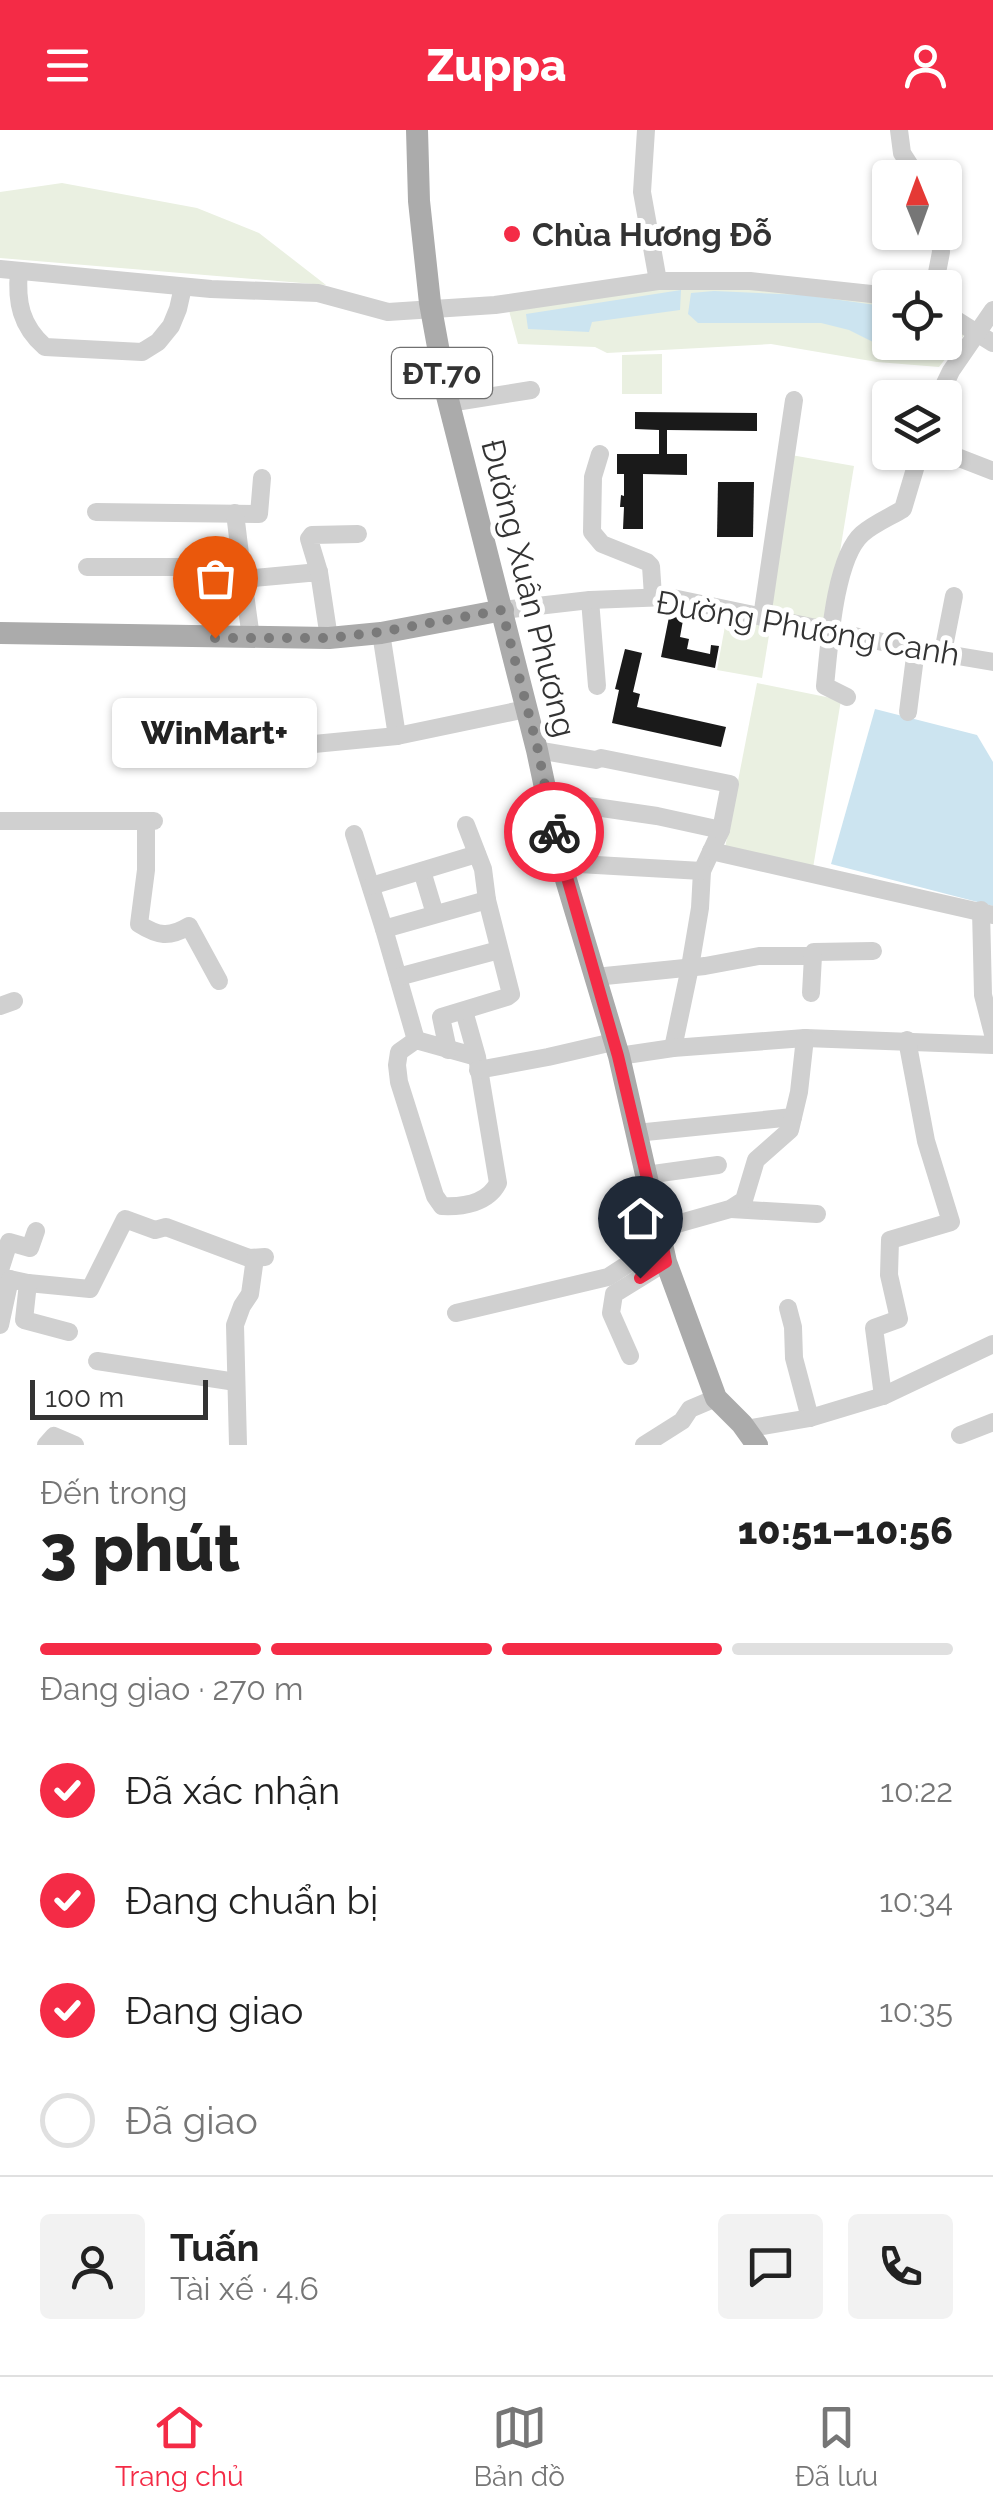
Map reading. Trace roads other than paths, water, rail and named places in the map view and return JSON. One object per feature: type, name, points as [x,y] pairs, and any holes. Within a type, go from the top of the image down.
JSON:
[{"type":"main road","name":"Đường Xuân Phương","points":[[418,130],[419,201],[431,311],[449,403],[538,750],[561,862],[616,1049],[662,1244],[716,1398],[751,1437]]},
{"type":"main road","points":[[0,633],[330,638],[502,610]]},
{"type":"street","points":[[646,130],[642,192],[658,282]]},
{"type":"street","points":[[899,130],[906,160]]},
{"type":"street","points":[[183,286],[171,326],[158,342],[142,352],[45,347],[34,338],[19,306],[10,270],[183,286],[318,293],[388,312],[495,305],[658,282],[750,281],[872,294]]},
{"type":"street","points":[[947,380],[985,337],[993,310]]},
{"type":"street","points":[[962,323],[985,337]]},
{"type":"street","points":[[449,403],[531,390]]},
{"type":"street","points":[[762,617],[794,400]]},
{"type":"street","points":[[600,454],[593,477],[592,532],[602,544],[651,566],[653,596]]},
{"type":"street","points":[[962,459],[993,471]]},
{"type":"street","points":[[846,697],[825,686],[842,570],[860,535],[903,509],[915,470]]},
{"type":"street","points":[[96,512],[260,514],[262,478]]},
{"type":"street","points":[[234,514],[251,638]]},
{"type":"street","points":[[330,638],[319,572],[308,539],[312,535],[358,534]]},
{"type":"street","points":[[88,567],[186,566],[218,577],[243,579],[319,572]]},
{"type":"street","points":[[942,652],[954,596]]},
{"type":"street","name":"Đường Phương Canh","points":[[502,610],[590,600],[668,597],[993,662]]},
{"type":"street","points":[[590,600],[597,686]]},
{"type":"street","points":[[380,632],[397,736]]},
{"type":"street","points":[[908,712],[916,649]]},
{"type":"street","points":[[262,749],[397,736],[526,709]]},
{"type":"street","points":[[538,750],[601,758],[730,784],[721,830],[702,871],[700,908],[673,1048]]},
{"type":"street","points":[[546,800],[721,830]]},
{"type":"street","points":[[0,821],[150,821],[139,924],[160,934],[175,934],[189,926],[219,980]]},
{"type":"street","points":[[448,1050],[441,1016],[510,994],[483,869],[466,826]]},
{"type":"street","points":[[354,834],[416,1040]]},
{"type":"street","points":[[711,851],[987,913],[983,996],[993,1034]]},
{"type":"street","points":[[371,886],[477,854]]},
{"type":"street","points":[[561,862],[702,871]]},
{"type":"street","points":[[422,871],[435,914]]},
{"type":"street","points":[[384,929],[487,900]]},
{"type":"street","points":[[398,977],[499,950]]},
{"type":"street","points":[[811,992],[814,952],[874,952]]},
{"type":"street","points":[[595,977],[759,956],[813,956]]},
{"type":"street","points":[[416,1040],[399,1052],[396,1066],[435,1196],[442,1206],[482,1200],[498,1184],[478,1063],[464,1011]]},
{"type":"street","points":[[416,1040],[478,1063],[616,1049],[805,1038],[993,1045]]},
{"type":"street","points":[[456,1313],[608,1277],[744,1200],[756,1160],[790,1130],[805,1038]]},
{"type":"street","points":[[884,1396],[874,1328],[899,1319],[890,1274],[890,1240],[950,1222],[926,1141],[907,1040]]},
{"type":"street","points":[[636,1132],[793,1117]]},
{"type":"street","points":[[646,1175],[718,1165]]},
{"type":"street","points":[[730,1209],[817,1214]]},
{"type":"street","points":[[9,1277],[90,1289],[125,1218],[155,1230],[166,1227],[249,1258],[260,1258],[250,1294],[235,1325],[238,1445]]},
{"type":"street","points":[[0,1326],[9,1277],[8,1242],[30,1248],[36,1231]]},
{"type":"street","points":[[630,1356],[611,1313],[614,1294],[662,1244]]},
{"type":"street","points":[[9,1277],[24,1320],[69,1332]]},
{"type":"street","points":[[788,1308],[794,1358],[810,1418]]},
{"type":"street","points":[[751,1437],[884,1396],[993,1344]]},
{"type":"street","points":[[97,1362],[236,1382]]},
{"type":"street","points":[[644,1445],[682,1421],[690,1409],[716,1398]]},
{"type":"street","points":[[960,1434],[993,1422]]},
{"type":"street","points":[[46,1445],[54,1436],[74,1445]]},
{"type":"water","points":[[681,290],[680,310],[592,322],[589,332],[528,329],[526,314]]},
{"type":"water","points":[[691,293],[804,295],[872,304],[872,342],[821,323],[698,323],[688,314]]},
{"type":"water","points":[[875,709],[977,735],[993,762],[993,906],[831,864]]},
{"type":"place","name":"Chùa Hương Đỗ","points":[[512,234]]},
{"type":"place","name":"WinMart+","points":[[215,638]]}]
